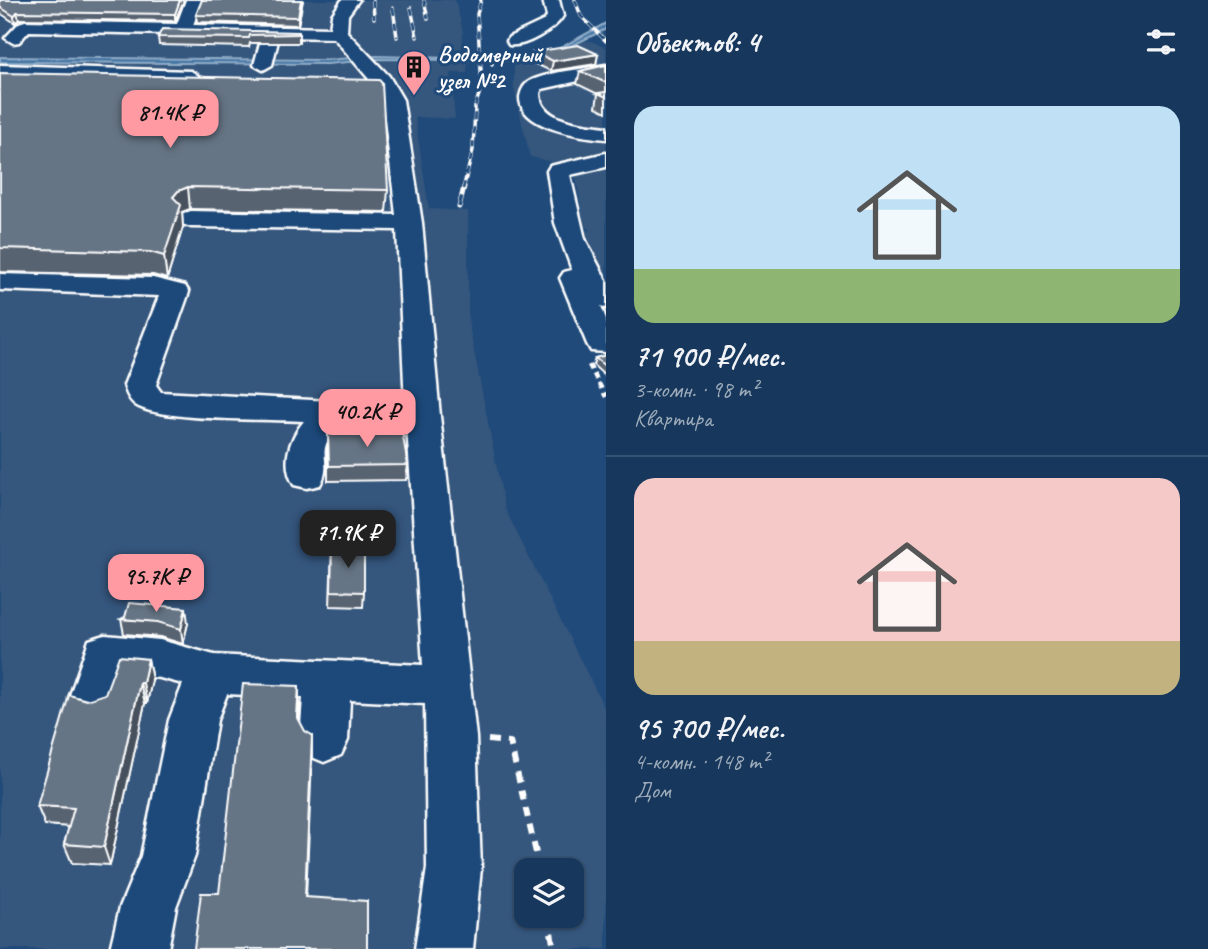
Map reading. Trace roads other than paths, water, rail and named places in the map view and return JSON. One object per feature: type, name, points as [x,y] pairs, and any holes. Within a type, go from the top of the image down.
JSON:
[{"type":"lane","points":[[183,30],[194,0]]},
{"type":"lane","points":[[351,0],[344,6],[339,17],[339,33],[384,85],[393,100],[409,223],[423,416],[452,737],[454,868],[444,949]]},
{"type":"lane","points":[[515,41],[551,23],[555,16],[551,0]]},
{"type":"lane","points":[[13,38],[25,26],[339,33]]},
{"type":"lane","points":[[43,71],[53,66],[82,28]]},
{"type":"lane","points":[[263,65],[272,31]]},
{"type":"lane","points":[[0,70],[198,82],[0,83]]},
{"type":"lane","points":[[606,70],[536,85],[530,92],[530,103],[542,116],[557,124],[606,133]]},
{"type":"lane","points":[[317,84],[384,85]]},
{"type":"lane","points":[[606,160],[558,171],[569,236],[579,258],[606,299]]},
{"type":"lane","points":[[191,219],[409,223]]},
{"type":"lane","points":[[579,258],[571,272],[602,344]]},
{"type":"lane","points":[[0,282],[153,286],[175,292],[140,385],[142,394],[150,400],[197,407],[423,416]]},
{"type":"lane","points":[[307,476],[304,449],[316,428],[334,412]]},
{"type":"lane","points":[[92,698],[105,653],[160,659],[214,674],[449,686]]},
{"type":"lane","points":[[139,949],[148,906],[168,856],[193,720],[214,674]]},
{"type":"lane","points":[[324,740],[328,680]]},
{"type":"railway","points":[[373,0],[374,18]]},
{"type":"railway","points":[[424,0],[428,19]]},
{"type":"railway","points":[[463,189],[473,150],[475,107],[482,85],[477,14],[481,0]]},
{"type":"railway","points":[[575,0],[581,16],[606,41]]},
{"type":"railway","points":[[393,8],[397,37]]},
{"type":"railway","points":[[411,8],[417,37]]},
{"type":"railway","points":[[490,51],[492,64]]},
{"type":"railway","points":[[459,207],[464,187]]},
{"type":"place","name":"Водомерный узел №2","points":[[414,97]]}]
